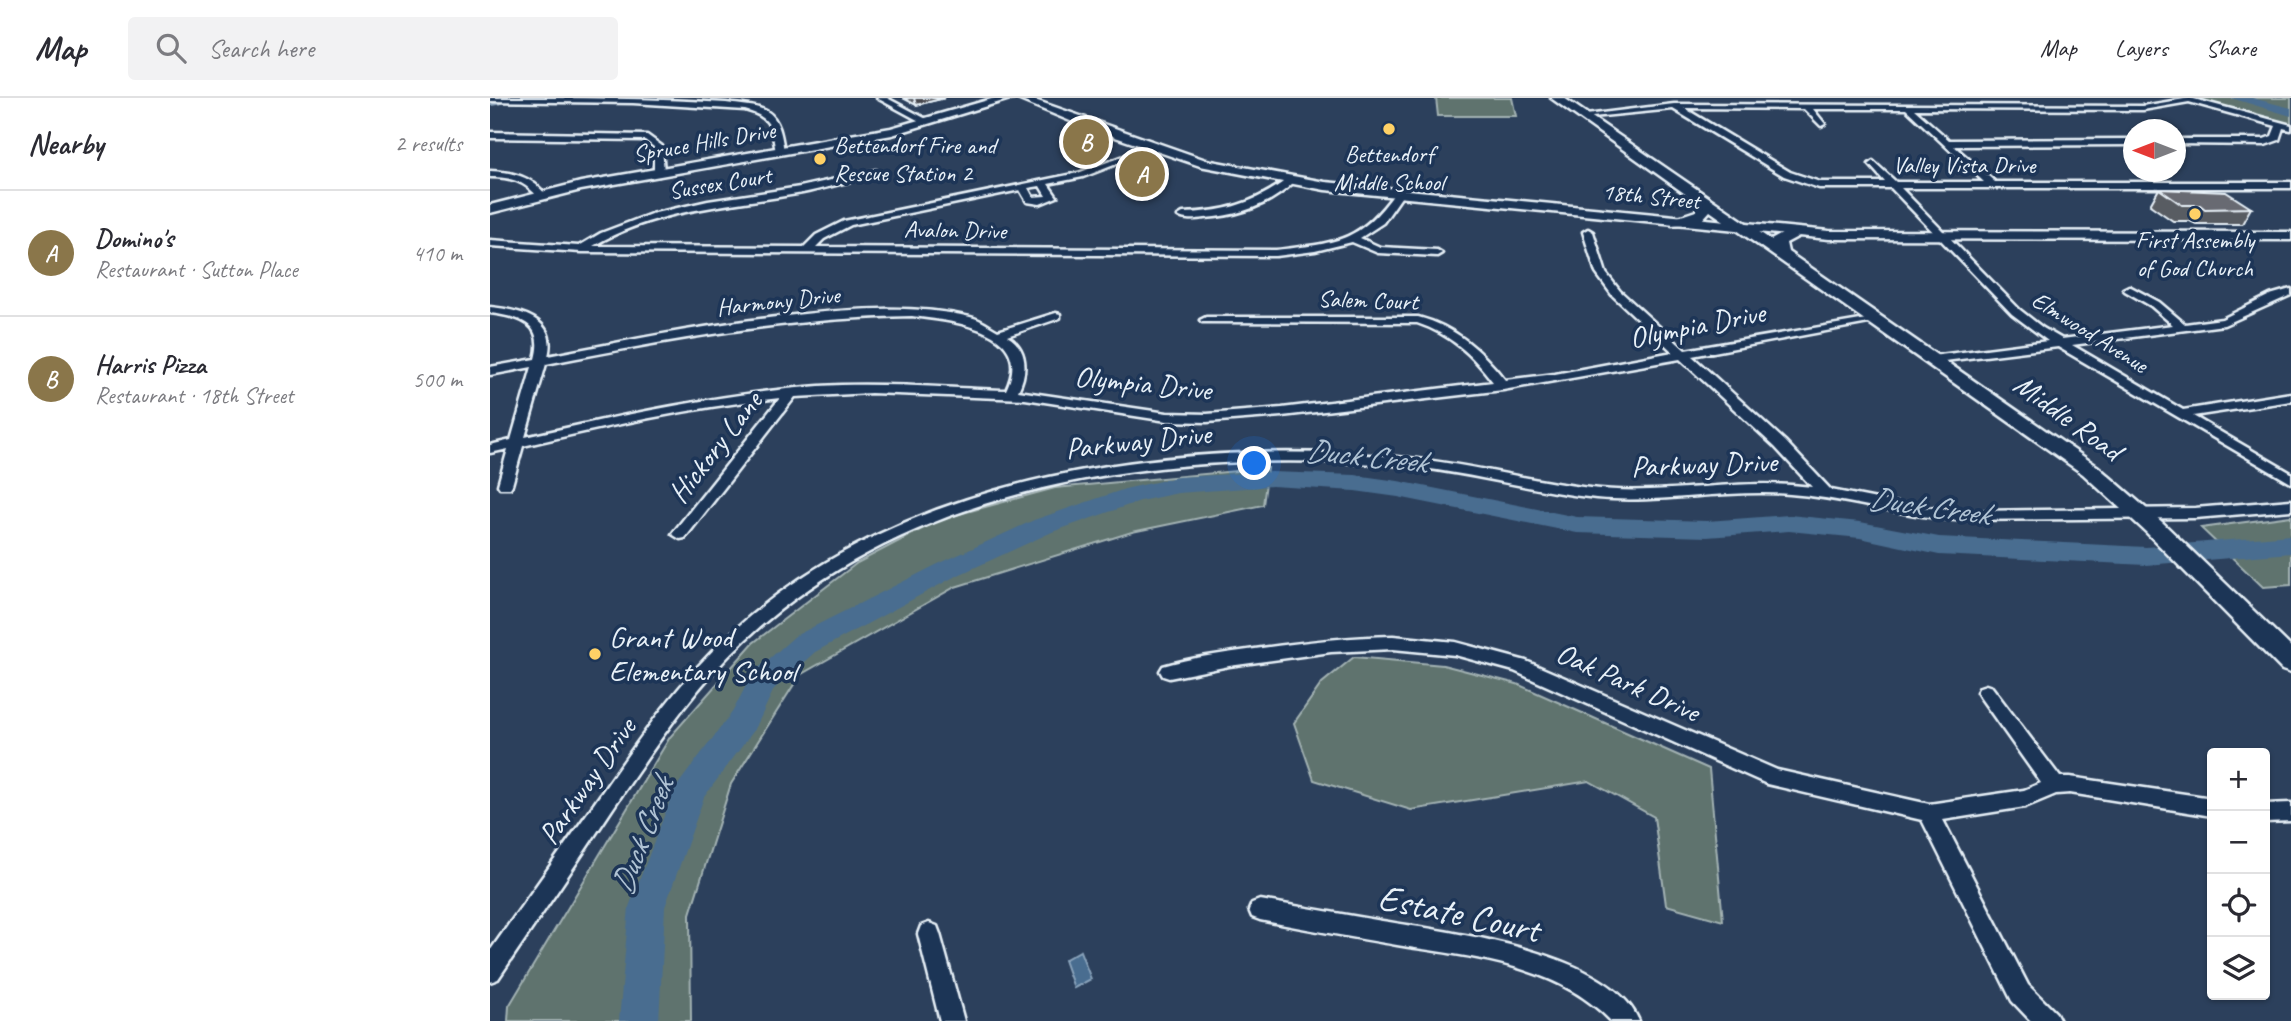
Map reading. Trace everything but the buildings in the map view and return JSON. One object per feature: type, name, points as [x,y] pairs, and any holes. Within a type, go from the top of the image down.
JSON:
[{"type":"main road","name":"Spruce Hills Drive","points":[[490,209],[541,195],[928,122],[1007,98]]},
{"type":"main road","name":"Middle Road","points":[[1557,98],[2090,470],[2147,520],[2291,663]]},
{"type":"main road","points":[[1677,222],[1699,217],[1703,213],[1705,203]]},
{"type":"main road","points":[[1781,255],[1778,241],[1794,233]]},
{"type":"street","points":[[881,98],[928,122]]},
{"type":"street","name":"18th Street","points":[[1020,98],[1154,148],[1232,170],[1290,181],[1399,193],[1794,233],[1944,237],[2291,236]]},
{"type":"street","name":"Valley Vista Drive","points":[[1659,98],[1802,181],[1827,186],[2291,185]]},
{"type":"street","points":[[490,99],[656,100],[744,105],[766,115],[773,123],[780,151]]},
{"type":"street","points":[[1582,116],[1674,106],[1910,110],[2143,108],[2189,100],[2291,128]]},
{"type":"street","points":[[1807,107],[1821,124]]},
{"type":"street","points":[[1910,110],[1994,186]]},
{"type":"street","points":[[2186,142],[2265,142],[2276,138],[2280,126]]},
{"type":"street","points":[[490,135],[647,138],[658,146],[659,173]]},
{"type":"street","points":[[1947,143],[2123,142]]},
{"type":"street","points":[[807,250],[829,232],[848,223],[1042,183],[1106,167],[1154,148]]},
{"type":"street","name":"Elmwood Avenue","points":[[1873,164],[2016,312],[2060,342],[2291,479]]},
{"type":"street","name":"Sussex Court","points":[[581,249],[602,234],[643,218],[792,192],[873,172]]},
{"type":"street","points":[[490,174],[516,176],[530,182],[541,195]]},
{"type":"street","points":[[1183,216],[1234,213],[1271,197],[1290,181]]},
{"type":"street","points":[[1023,187],[1030,200],[1048,200],[1052,197],[1042,183]]},
{"type":"street","name":"Avalon Drive","points":[[490,243],[581,249],[1276,253],[1315,248],[1351,238],[1378,223],[1399,193]]},
{"type":"street","points":[[1588,232],[1601,273],[1616,293],[1780,444],[1825,492]]},
{"type":"street","points":[[1351,238],[1378,250],[1437,253]]},
{"type":"street","points":[[2129,289],[2155,304],[2182,327]]},
{"type":"street","points":[[1932,360],[2224,322],[2247,314],[2278,295],[2291,292]]},
{"type":"street","points":[[490,310],[531,320],[542,329],[545,344],[505,485]]},
{"type":"street","name":"Harmony Drive","points":[[490,371],[670,335],[850,313],[938,312],[962,316],[1001,334]]},
{"type":"street","points":[[1010,394],[1020,371],[1020,362],[1016,349],[1001,334],[1056,316]]},
{"type":"street","name":"Olympia Drive","points":[[490,449],[658,411],[791,393],[870,389],[1010,394],[1135,414],[1207,418],[1503,386],[1874,319]]},
{"type":"street","name":"Salem Court","points":[[1206,320],[1418,320],[1434,325],[1468,343],[1503,386]]},
{"type":"street","name":"Hickory Lane","points":[[680,534],[791,393]]},
{"type":"street","points":[[2181,414],[2291,397]]},
{"type":"street","name":"Parkway Drive","points":[[490,971],[656,730],[711,662],[760,617],[841,559],[940,511],[1053,478],[1257,457],[1404,462],[1454,468],[1597,494],[1655,497],[1780,489],[1825,492],[1937,514],[2147,520],[2291,505]]},
{"type":"street","name":"Oak Park Drive","points":[[1169,671],[1374,640],[1477,650],[1520,666],[1774,778],[1929,813],[2025,799],[2055,786],[2070,785],[2207,806]]},
{"type":"street","points":[[1986,692],[2055,786]]},
{"type":"street","points":[[2270,813],[2291,812]]},
{"type":"street","points":[[1929,813],[2020,993],[2048,1021]]},
{"type":"street","name":"Estate Court","points":[[1260,911],[1512,954],[1572,977],[1621,1013],[1627,1021]]},
{"type":"street","points":[[929,934],[952,1021]]},
{"type":"green space","points":[[1436,98],[1512,98],[1516,116],[1438,116]]},
{"type":"green space","points":[[2194,98],[2291,98],[2291,125]]},
{"type":"green space","points":[[1268,468],[1263,505],[1132,532],[955,587],[800,675],[731,784],[690,914],[691,1021],[508,1021],[509,1006],[670,737],[753,643],[857,563],[941,519],[1055,488]]},
{"type":"green space","points":[[2291,516],[2291,585],[2263,587],[2201,528]]},
{"type":"green space","points":[[1354,657],[1443,665],[1517,684],[1709,769],[1723,921],[1666,905],[1654,817],[1589,781],[1411,810],[1314,780],[1294,723],[1322,683]]},
{"type":"water","points":[[1080,951],[1091,979],[1074,988],[1064,960]]},
{"type":"waterway","name":"Duck Creek","points":[[2237,98],[2291,112]]},
{"type":"waterway","points":[[490,105],[501,103]]},
{"type":"waterway","name":"Duck Creek","points":[[639,1021],[647,907],[690,790],[744,720],[763,682],[805,644],[945,571],[1043,526],[1134,494],[1178,485],[1272,479],[1355,483],[1398,489],[1577,525],[1707,529],[1789,523],[1860,530],[1939,546],[2146,556],[2291,544]]},
{"type":"place","name":"Bettendorf Middle School","points":[[1389,129]]},
{"type":"place","name":"Harris Pizza","points":[[1086,142]]},
{"type":"place","name":"Bettendorf Fire and Rescue Station 2","points":[[820,159]]},
{"type":"place","name":"Domino's","points":[[1142,174]]},
{"type":"place","name":"First Assembly of God Church","points":[[2195,214]]},
{"type":"place","name":"Grant Wood Elementary School","points":[[595,654]]}]
